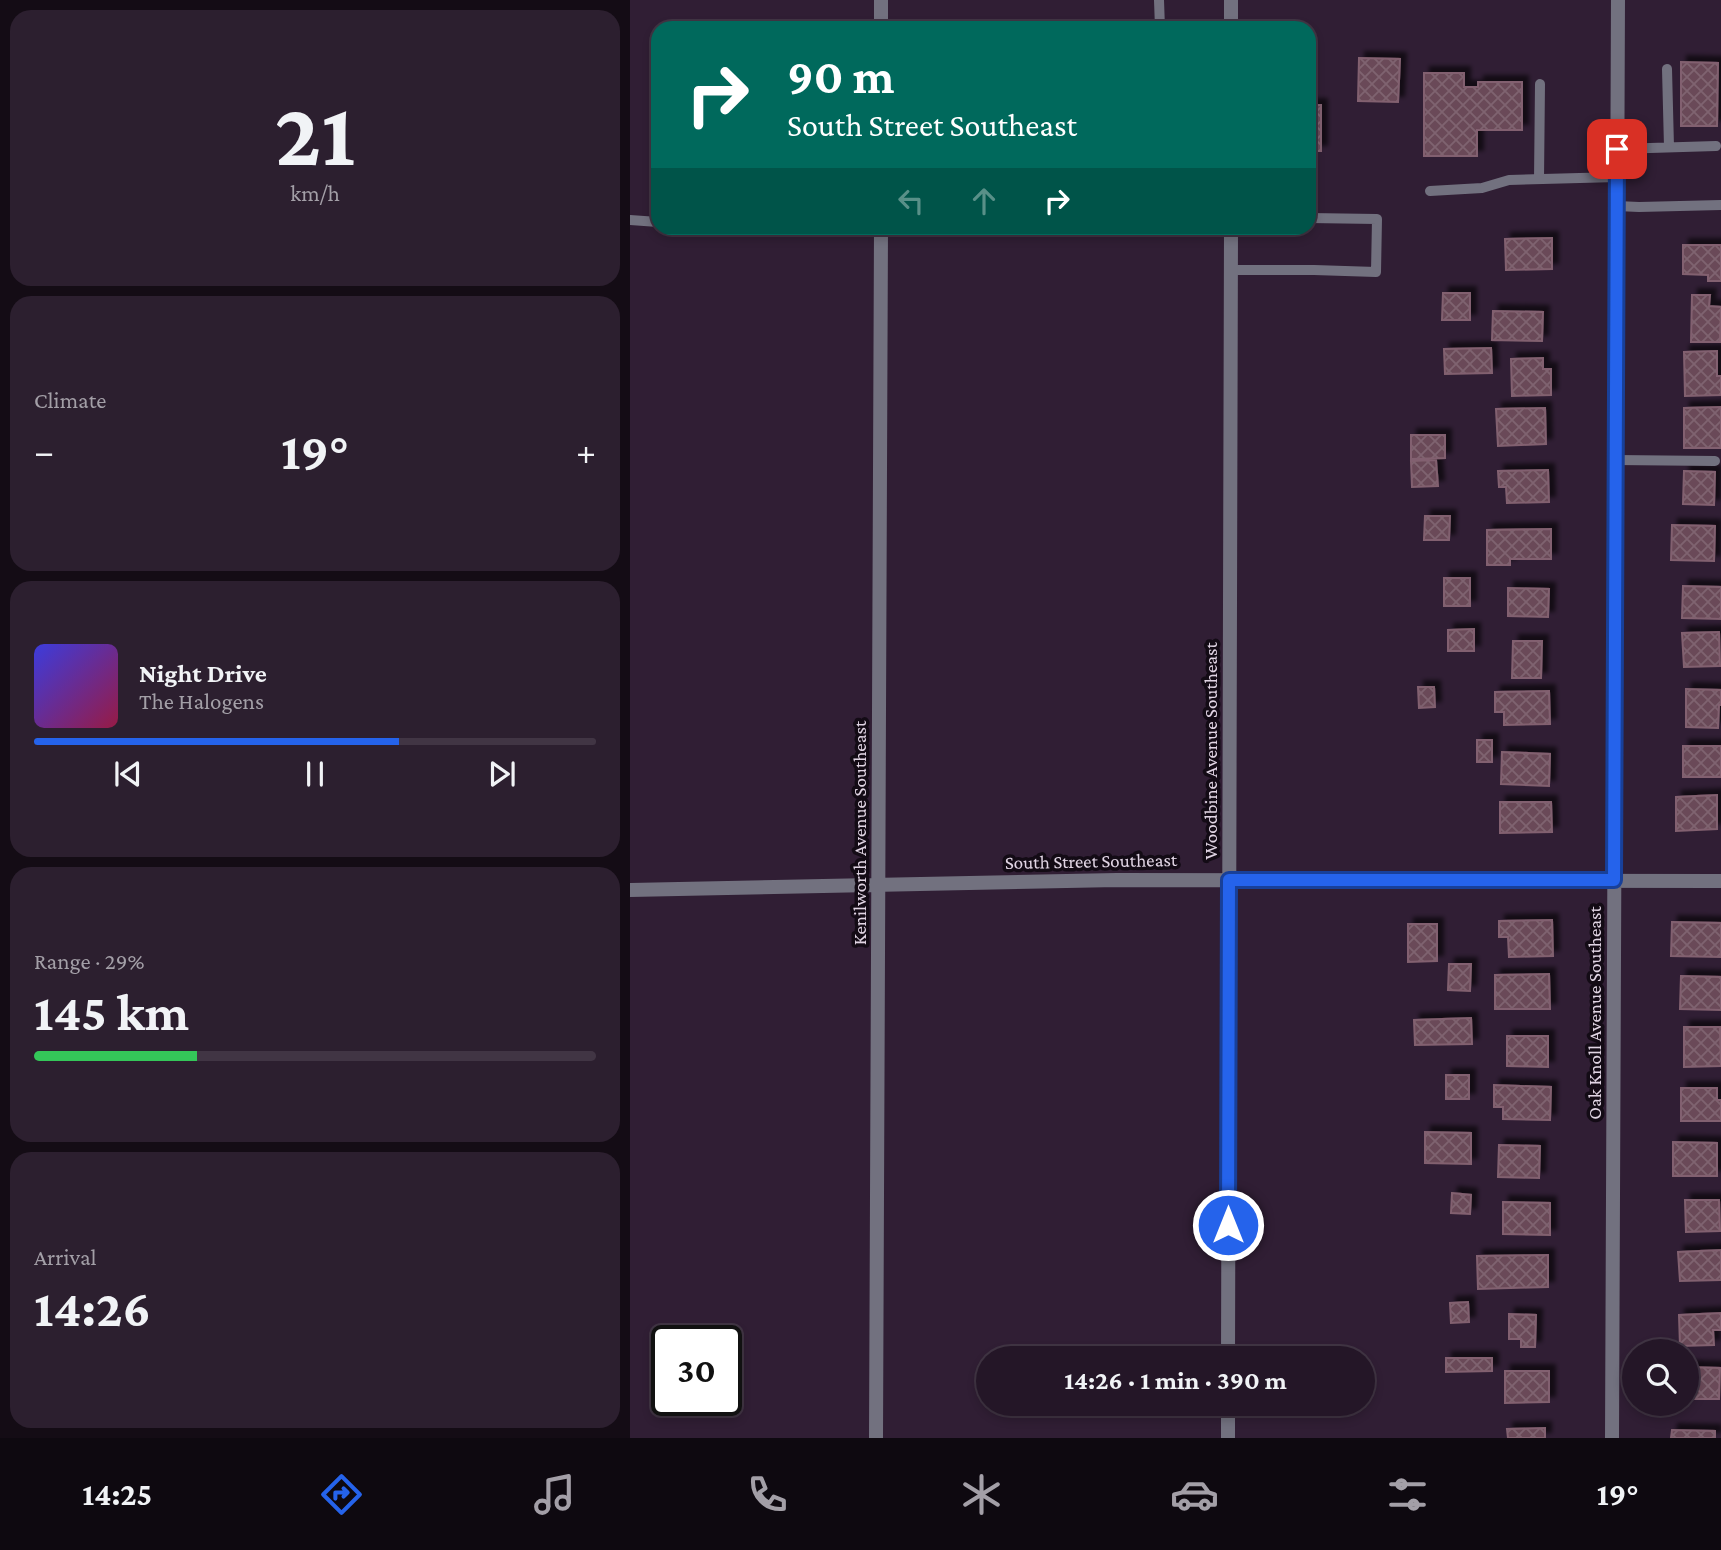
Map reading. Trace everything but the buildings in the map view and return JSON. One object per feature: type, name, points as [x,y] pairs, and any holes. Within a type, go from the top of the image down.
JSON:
[{"type":"street","points":[[881,0],[881,21]]},
{"type":"street","points":[[1231,0],[1231,21]]},
{"type":"street","name":"Oak Knoll Avenue Southeast","points":[[1612,1438],[1618,0]]},
{"type":"street","name":"Kenilworth Avenue Southeast","points":[[876,1438],[881,235]]},
{"type":"street","name":"Woodbine Avenue Southeast","points":[[1228,1346],[1231,235]]},
{"type":"street","name":"South Street Southeast","points":[[630,890],[1117,880],[1721,881]]},
{"type":"street","points":[[1228,1416],[1228,1438]]},
{"type":"lane","points":[[1159,0],[1160,21]]},
{"type":"lane","points":[[1667,69],[1669,147]]},
{"type":"lane","points":[[1539,179],[1540,84]]},
{"type":"lane","points":[[1617,149],[1716,146]]},
{"type":"lane","points":[[1430,191],[1482,188],[1508,180],[1617,177]]},
{"type":"lane","points":[[1617,206],[1639,208],[1721,205]]},
{"type":"lane","points":[[1230,270],[1376,272],[1377,219],[1316,218]]},
{"type":"lane","points":[[630,220],[651,222]]},
{"type":"lane","points":[[1616,460],[1715,461]]},
{"type":"route","points":[[1228,1225],[1229,880],[1614,880],[1617,149]]}]
